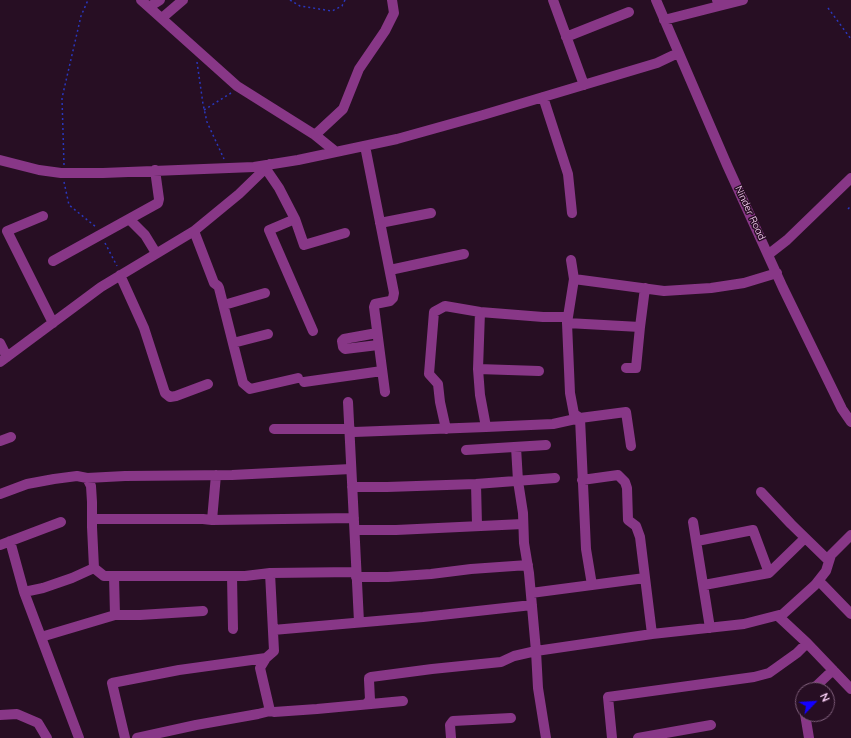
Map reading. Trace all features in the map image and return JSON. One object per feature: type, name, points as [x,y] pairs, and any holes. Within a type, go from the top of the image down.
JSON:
[{"type":"street","points":[[141,0],[196,50],[240,87],[315,135],[336,152]]},
{"type":"street","points":[[149,7],[160,0]]},
{"type":"street","points":[[162,18],[183,0]]},
{"type":"street","points":[[315,135],[343,109],[359,70],[385,31],[394,13],[392,0]]},
{"type":"street","points":[[553,0],[584,85]]},
{"type":"street","name":"Ninder Road","points":[[656,0],[727,165],[842,409],[851,422]]},
{"type":"street","points":[[664,20],[718,3],[743,0]]},
{"type":"street","points":[[566,36],[629,12]]},
{"type":"street","points":[[0,160],[39,170],[64,173],[104,173],[268,166],[409,136],[657,63],[678,53]]},
{"type":"street","points":[[543,97],[568,174],[572,214]]},
{"type":"street","points":[[365,146],[394,293],[393,298],[390,301],[375,304],[374,307],[385,392]]},
{"type":"street","points":[[268,166],[295,219],[304,245],[345,233]]},
{"type":"street","points":[[0,343],[3,359],[101,287],[194,231],[239,194],[268,166]]},
{"type":"street","points":[[53,261],[158,203],[159,199],[155,170]]},
{"type":"street","points":[[769,254],[787,240],[851,178]]},
{"type":"street","points":[[380,223],[431,213]]},
{"type":"street","points":[[44,216],[7,231],[53,323]]},
{"type":"street","points":[[129,219],[145,235],[156,253]]},
{"type":"street","points":[[295,219],[269,230],[313,331]]},
{"type":"street","points":[[194,231],[214,283],[219,288],[243,383],[246,386],[256,388],[301,380],[382,371]]},
{"type":"street","points":[[390,270],[464,254]]},
{"type":"street","points":[[570,260],[574,278],[568,320],[570,393],[574,414],[580,418]]},
{"type":"street","points":[[574,278],[664,290],[711,288],[744,283],[777,273]]},
{"type":"street","points":[[120,275],[144,328],[165,393],[170,397],[176,396],[208,384]]},
{"type":"street","points":[[626,368],[636,368],[645,288]]},
{"type":"street","points":[[224,305],[265,293]]},
{"type":"street","points":[[446,429],[438,384],[429,374],[434,312],[445,306],[480,312],[640,327]]},
{"type":"street","points":[[480,312],[478,369],[480,395],[486,427]]},
{"type":"street","points":[[377,333],[344,339],[342,341],[345,349],[378,345]]},
{"type":"street","points":[[233,343],[268,334]]},
{"type":"street","points":[[478,369],[539,371]]},
{"type":"street","points":[[348,402],[359,622]]},
{"type":"street","points":[[274,429],[349,429],[354,432],[553,424],[580,418],[626,412],[631,446]]},
{"type":"street","points":[[580,418],[586,549],[592,585]]},
{"type":"street","points":[[0,441],[12,437]]},
{"type":"street","points":[[466,450],[546,445]]},
{"type":"street","points":[[516,447],[518,481],[532,604],[538,688],[546,738]]},
{"type":"street","points":[[0,494],[27,484],[77,476],[87,478],[351,470]]},
{"type":"street","points":[[212,520],[216,475]]},
{"type":"street","points":[[582,480],[618,475],[625,482],[628,520],[636,526],[640,537],[652,634]]},
{"type":"street","points":[[87,478],[91,486],[94,568],[104,576],[232,576],[270,573],[356,574],[388,577],[528,565]]},
{"type":"street","points":[[352,487],[476,484],[555,478]]},
{"type":"street","points":[[476,484],[477,525]]},
{"type":"street","points":[[761,492],[804,538],[829,561]]},
{"type":"street","points":[[92,519],[212,520],[354,518]]},
{"type":"street","points":[[0,545],[61,522]]},
{"type":"street","points":[[693,522],[710,628]]},
{"type":"street","points":[[355,530],[396,530],[523,524]]},
{"type":"street","points":[[697,541],[753,530],[769,573]]},
{"type":"street","points":[[366,704],[370,700],[369,678],[371,676],[501,662],[514,656],[536,651],[652,634],[744,624],[778,616],[783,614],[819,580],[826,571],[831,555],[851,535]]},
{"type":"street","points":[[704,585],[769,573],[804,538]]},
{"type":"street","points":[[10,541],[24,592],[80,738]]},
{"type":"street","points":[[24,592],[49,586],[94,568]]},
{"type":"street","points":[[270,573],[274,651],[266,658],[260,668],[270,711]]},
{"type":"street","points":[[114,576],[115,615]]},
{"type":"street","points":[[232,576],[233,629]]},
{"type":"street","points":[[530,593],[645,578]]},
{"type":"street","points":[[819,580],[851,614]]},
{"type":"street","points":[[273,630],[423,617],[532,604]]},
{"type":"street","points":[[41,637],[115,615],[204,611]]},
{"type":"street","points":[[778,616],[807,643],[851,689]]},
{"type":"street","points":[[612,738],[608,697],[769,674],[797,653],[807,643]]},
{"type":"street","points":[[124,738],[112,683],[179,670],[266,658]]},
{"type":"street","points":[[820,682],[833,670]]},
{"type":"street","points":[[137,738],[270,711],[318,709],[403,701]]},
{"type":"street","points":[[0,715],[17,714],[38,723],[47,738]]},
{"type":"street","points":[[450,738],[450,724],[453,721],[511,718]]},
{"type":"street","points":[[806,722],[809,738]]},
{"type":"street","points":[[638,738],[711,725]]},
{"type":"path","points":[[88,0],[82,16],[62,98],[65,191],[69,205],[97,228],[113,257],[120,275]]},
{"type":"path","points":[[290,0],[300,6],[332,11],[342,6],[345,0]]},
{"type":"path","points":[[828,8],[851,39]]},
{"type":"path","points":[[196,50],[198,77],[206,122],[229,167]]},
{"type":"path","points":[[204,110],[240,87]]},
{"type":"path","points":[[848,209],[851,206]]}]
